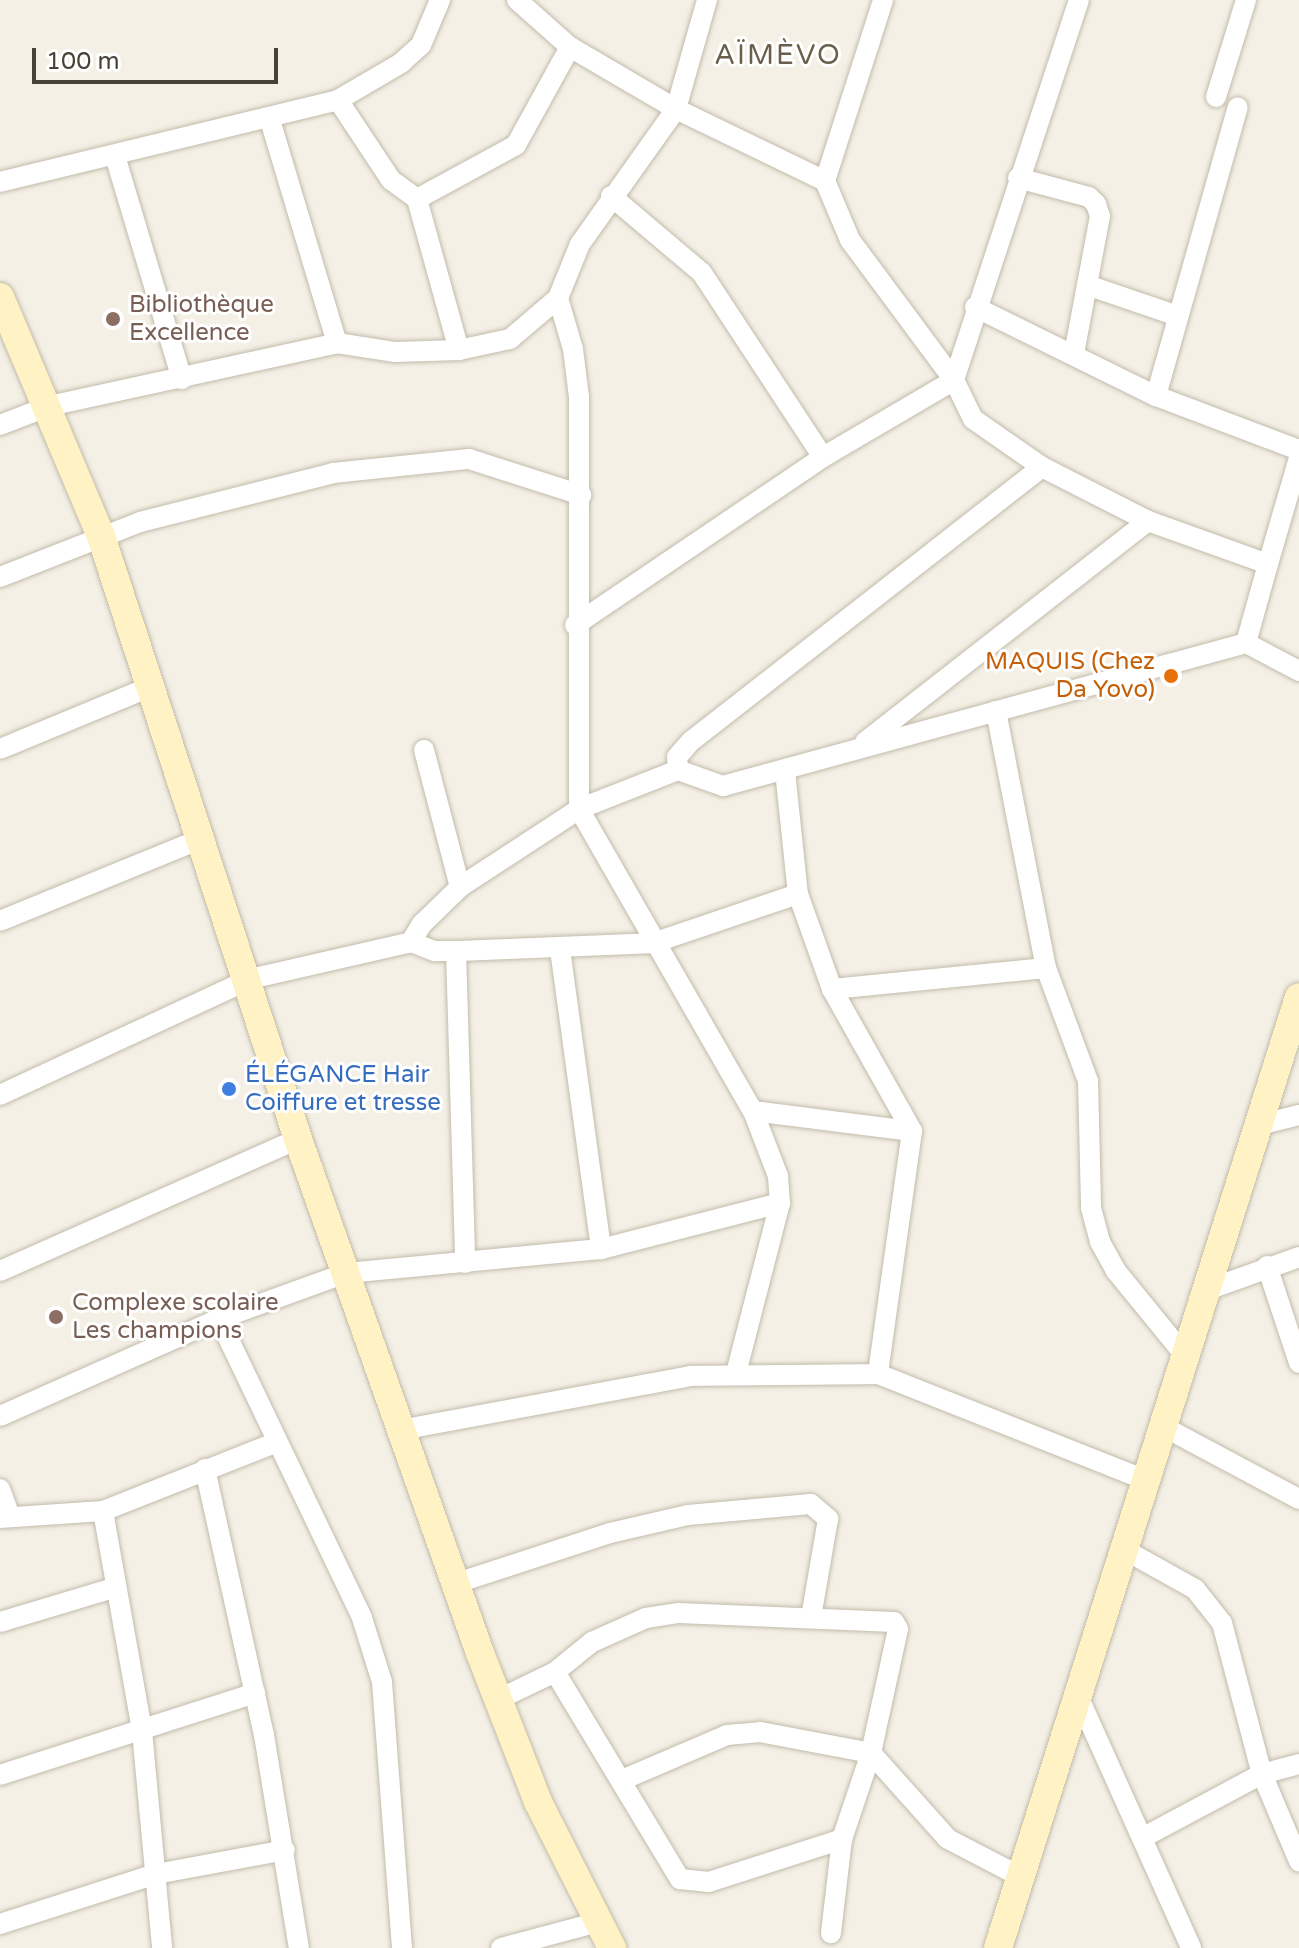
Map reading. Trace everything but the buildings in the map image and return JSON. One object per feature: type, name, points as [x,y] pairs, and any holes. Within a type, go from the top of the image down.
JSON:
[{"type":"main road","points":[[0,297],[49,406],[101,536],[198,840],[250,979],[298,1139],[497,1700],[538,1802],[612,1948]]},
{"type":"main road","points":[[998,1948],[1207,1290],[1263,1124],[1299,997]]},
{"type":"street","points":[[0,182],[270,120],[338,100],[411,54],[434,19],[440,0]]},
{"type":"street","points":[[517,0],[570,47],[676,109],[825,181]]},
{"type":"street","points":[[0,425],[49,406],[337,343],[395,352],[459,350],[510,339],[558,298],[580,244],[611,196],[676,109],[707,0]]},
{"type":"street","points":[[883,0],[825,181],[850,240],[954,380],[973,419],[1042,467],[1148,521],[1268,564]]},
{"type":"street","points":[[575,625],[823,457],[954,380],[975,307],[1079,0]]},
{"type":"street","points":[[1216,97],[1246,0]]},
{"type":"street","points":[[417,199],[516,145],[570,47]]},
{"type":"street","points":[[338,100],[391,180],[417,199],[459,350]]},
{"type":"street","points":[[1156,396],[1238,107]]},
{"type":"street","points":[[270,120],[337,343]]},
{"type":"street","points":[[115,156],[182,379]]},
{"type":"street","points":[[1018,178],[1089,197],[1096,204],[1100,216],[1074,354]]},
{"type":"street","points":[[611,196],[702,273],[823,457]]},
{"type":"street","points":[[1087,285],[1178,316]]},
{"type":"street","points":[[558,298],[573,349],[579,397],[581,495],[575,625],[579,809],[653,943],[753,1111],[778,1176],[780,1203],[736,1373]]},
{"type":"street","points":[[975,307],[1156,396],[1299,450]]},
{"type":"street","points":[[1246,643],[1299,458]]},
{"type":"street","points":[[0,577],[101,536],[333,473],[469,459],[581,495]]},
{"type":"street","points":[[678,770],[677,757],[691,741],[1042,467]]},
{"type":"street","points":[[858,747],[1148,521]]},
{"type":"street","points":[[411,942],[460,887],[579,809],[678,770],[723,786],[1246,643],[1299,671]]},
{"type":"street","points":[[0,749],[150,687]]},
{"type":"street","points":[[996,711],[1046,968],[1088,1081],[1091,1208],[1100,1242],[1116,1271],[1187,1358]]},
{"type":"street","points":[[424,750],[460,887]]},
{"type":"street","points":[[785,771],[798,894],[832,989],[912,1131],[878,1374]]},
{"type":"street","points":[[0,921],[198,840]]},
{"type":"street","points":[[0,1095],[250,979],[411,942],[435,951],[560,949],[653,943],[798,894]]},
{"type":"street","points":[[560,949],[601,1249]]},
{"type":"street","points":[[456,951],[465,1263]]},
{"type":"street","points":[[832,989],[1046,968]]},
{"type":"street","points":[[753,1111],[912,1131]]},
{"type":"street","points":[[1263,1124],[1299,1115]]},
{"type":"street","points":[[0,1271],[298,1139]]},
{"type":"street","points":[[0,1416],[219,1319],[346,1273],[601,1249],[780,1203]]},
{"type":"street","points":[[1207,1290],[1299,1257]]},
{"type":"street","points":[[1267,1266],[1299,1363]]},
{"type":"street","points":[[219,1319],[362,1618],[382,1682],[402,1948]]},
{"type":"street","points":[[400,1430],[690,1376],[736,1373],[878,1374],[1146,1480]]},
{"type":"street","points":[[1164,1427],[1299,1499]]},
{"type":"street","points":[[0,1489],[5,1516],[103,1511],[277,1442]]},
{"type":"street","points":[[205,1469],[255,1693],[285,1850],[299,1948]]},
{"type":"street","points":[[457,1583],[610,1533],[675,1518],[811,1504],[828,1519],[811,1617]]},
{"type":"street","points":[[103,1511],[113,1588],[142,1731],[162,1948]]},
{"type":"street","points":[[1125,1550],[1195,1589],[1222,1623],[1262,1774],[1299,1861]]},
{"type":"street","points":[[0,1622],[113,1588]]},
{"type":"street","points":[[497,1700],[555,1672],[592,1642],[646,1618],[679,1613],[887,1620],[898,1629],[871,1753],[842,1839],[831,1933]]},
{"type":"street","points":[[555,1672],[680,1879],[709,1882],[842,1839]]},
{"type":"street","points":[[0,1775],[255,1693]]},
{"type":"street","points":[[1078,1696],[1191,1948]]},
{"type":"street","points":[[622,1780],[727,1735],[760,1732],[871,1753],[948,1839],[1021,1877]]},
{"type":"street","points":[[1142,1838],[1262,1774],[1299,1764]]},
{"type":"street","points":[[0,1924],[156,1874],[285,1850]]},
{"type":"street","points":[[501,1948],[599,1922]]},
{"type":"place","name":"Bibliothèque Excellence","points":[[113,319]]},
{"type":"place","name":"MAQUIS (Chez Da Yovo)","points":[[1171,676]]},
{"type":"place","name":"ÉLÉGANCE Hair Coiffure et tresse","points":[[229,1089]]},
{"type":"place","name":"Complexe scolaire Les champions","points":[[56,1317]]},
{"type":"district","name":"AÏMÈVO","points":[[778,55]]}]
